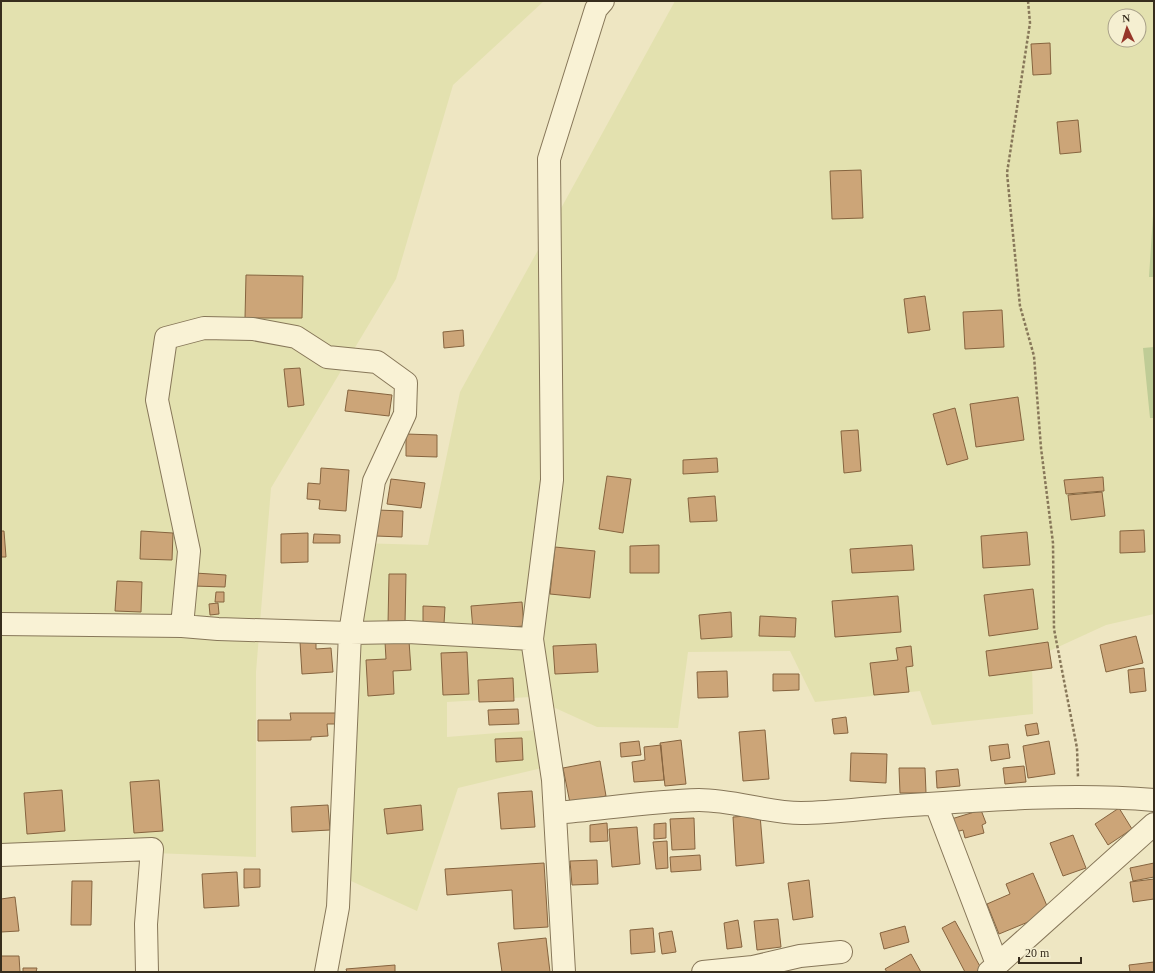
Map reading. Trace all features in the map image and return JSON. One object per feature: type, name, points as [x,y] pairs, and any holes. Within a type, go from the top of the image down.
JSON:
[{"type":"street","points":[[564,972],[553,780],[532,639],[552,480],[549,160],[596,9],[603,1]]},
{"type":"street","points":[[182,626],[189,551],[157,400],[166,338],[204,328],[253,329],[296,337],[327,357],[377,362],[406,383],[405,414],[374,480],[350,633],[338,907],[326,972]]},
{"type":"street","points":[[1,624],[182,626],[218,629],[350,633],[408,632],[532,639]]},
{"type":"street","points":[[555,813],[700,800],[736,804],[766,810],[800,813],[936,804],[1069,798],[1122,797],[1154,800]]},
{"type":"street","points":[[936,804],[993,968],[1154,824]]},
{"type":"street","points":[[1,854],[152,849],[146,924],[147,972]]},
{"type":"street","points":[[703,972],[753,970],[800,956],[841,952]]},
{"type":"path","points":[[1028,1],[1030,23],[1006,173],[1020,306],[1034,356],[1041,448],[1053,543],[1054,629],[1077,748],[1078,779],[1069,798]]},
{"type":"shaded area","points":[[1,1],[544,1],[453,85],[396,279],[271,488],[256,672],[256,857],[1,847]]},
{"type":"shaded area","points":[[675,1],[1154,1],[1154,614],[1106,625],[1032,659],[1033,714],[932,725],[920,691],[815,702],[790,651],[688,652],[678,728],[597,727],[531,697],[447,702],[447,737],[537,730],[542,768],[458,788],[417,911],[340,876],[356,543],[428,545],[460,392]]},
{"type":"green space","points":[[1154,200],[1154,277],[1149,277]]},
{"type":"green space","points":[[1154,347],[1154,418],[1150,418],[1143,348]]},
{"type":"building","points":[[1050,43],[1051,74],[1033,75],[1031,44]]},
{"type":"building","points":[[1078,120],[1081,152],[1060,154],[1057,122]]},
{"type":"building","points":[[861,170],[863,218],[832,219],[830,171]]},
{"type":"building","points":[[246,275],[303,276],[302,318],[245,318]]},
{"type":"building","points":[[925,296],[930,330],[908,333],[904,299]]},
{"type":"building","points":[[1002,310],[1004,347],[965,349],[963,312]]},
{"type":"building","points":[[463,330],[464,346],[444,348],[443,332]]},
{"type":"building","points":[[300,368],[304,405],[288,407],[284,369]]},
{"type":"building","points":[[348,390],[392,395],[389,416],[345,411]]},
{"type":"building","points":[[1018,397],[1024,440],[976,447],[970,404]]},
{"type":"building","points":[[955,408],[968,459],[947,465],[933,414]]},
{"type":"building","points":[[858,430],[861,471],[844,473],[841,431]]},
{"type":"building","points":[[406,434],[437,435],[437,457],[406,456]]},
{"type":"building","points":[[717,458],[718,472],[683,474],[683,460]]},
{"type":"building","points":[[321,468],[349,470],[346,511],[319,509],[320,500],[307,499],[308,483],[320,484]]},
{"type":"building","points":[[607,476],[631,479],[623,533],[599,529]]},
{"type":"building","points":[[1103,477],[1104,491],[1066,494],[1064,480]]},
{"type":"building","points":[[391,479],[425,483],[421,508],[387,504]]},
{"type":"building","points":[[1102,492],[1105,516],[1071,520],[1068,495]]},
{"type":"building","points":[[715,496],[717,521],[690,522],[688,498]]},
{"type":"building","points":[[377,510],[403,511],[402,537],[376,536]]},
{"type":"building","points":[[1144,530],[1145,552],[1120,553],[1120,531]]},
{"type":"building","points":[[1,531],[4,531],[6,557],[1,557]]},
{"type":"building","points":[[141,531],[173,533],[172,560],[140,559]]},
{"type":"building","points":[[1027,532],[1030,565],[983,568],[981,536]]},
{"type":"building","points":[[308,533],[308,562],[281,563],[281,534]]},
{"type":"building","points":[[314,534],[340,535],[340,543],[313,543]]},
{"type":"building","points":[[659,545],[659,573],[630,573],[630,546]]},
{"type":"building","points":[[912,545],[914,570],[852,573],[850,549]]},
{"type":"building","points":[[555,547],[595,551],[590,598],[550,594]]},
{"type":"building","points":[[195,573],[226,575],[225,587],[194,586]]},
{"type":"building","points":[[389,574],[406,574],[405,624],[388,624]]},
{"type":"building","points":[[117,581],[142,582],[141,612],[115,611]]},
{"type":"building","points":[[1033,589],[1038,629],[989,636],[984,595]]},
{"type":"building","points":[[216,592],[224,592],[224,602],[215,602]]},
{"type":"building","points":[[898,596],[901,632],[835,637],[832,601]]},
{"type":"building","points":[[522,602],[524,626],[473,630],[471,606]]},
{"type":"building","points":[[218,603],[219,614],[210,615],[209,604]]},
{"type":"building","points":[[423,606],[445,607],[444,624],[423,622]]},
{"type":"building","points":[[731,612],[732,637],[701,639],[699,615]]},
{"type":"building","points":[[760,616],[796,618],[795,637],[759,636]]},
{"type":"building","points":[[1136,636],[1143,663],[1106,672],[1100,645]]},
{"type":"building","points":[[316,641],[316,649],[331,648],[333,672],[302,674],[300,642]]},
{"type":"building","points":[[409,641],[411,670],[393,671],[394,694],[368,696],[366,660],[386,659],[385,642]]},
{"type":"building","points":[[1048,642],[1052,668],[989,676],[986,651]]},
{"type":"building","points":[[596,644],[598,672],[555,674],[553,646]]},
{"type":"building","points":[[911,646],[913,666],[906,667],[909,692],[874,695],[870,663],[898,660],[896,648]]},
{"type":"building","points":[[467,652],[469,694],[443,695],[441,653]]},
{"type":"building","points":[[1144,668],[1146,691],[1130,693],[1128,670]]},
{"type":"building","points":[[727,671],[728,697],[698,698],[697,672]]},
{"type":"building","points":[[773,674],[799,674],[799,690],[773,691]]},
{"type":"building","points":[[513,678],[514,701],[479,702],[478,680]]},
{"type":"building","points":[[518,709],[519,724],[489,725],[488,710]]},
{"type":"building","points":[[290,713],[336,713],[336,724],[327,724],[328,736],[311,737],[311,740],[258,741],[258,720],[291,720]]},
{"type":"building","points":[[846,717],[848,733],[834,734],[832,719]]},
{"type":"building","points":[[1037,723],[1039,734],[1027,736],[1025,725]]},
{"type":"building","points":[[765,730],[769,779],[743,781],[739,732]]},
{"type":"building","points":[[522,738],[523,760],[496,762],[495,739]]},
{"type":"building","points":[[681,740],[686,784],[665,786],[660,743]]},
{"type":"building","points":[[639,741],[641,755],[621,757],[620,743]]},
{"type":"building","points":[[1049,741],[1055,774],[1028,778],[1023,746]]},
{"type":"building","points":[[1008,744],[1010,758],[991,761],[989,746]]},
{"type":"building","points":[[661,745],[664,780],[634,782],[632,762],[645,760],[644,747]]},
{"type":"building","points":[[851,753],[887,754],[886,783],[850,781]]},
{"type":"building","points":[[600,761],[606,796],[570,803],[563,768]]},
{"type":"building","points":[[1024,766],[1026,782],[1005,784],[1003,768]]},
{"type":"building","points":[[899,768],[925,768],[926,793],[900,793]]},
{"type":"building","points":[[958,769],[960,786],[937,788],[936,771]]},
{"type":"building","points":[[159,780],[163,831],[134,833],[130,782]]},
{"type":"building","points":[[62,790],[65,831],[27,834],[24,793]]},
{"type":"building","points":[[532,791],[535,827],[501,829],[498,793]]},
{"type":"building","points":[[328,805],[330,830],[292,832],[291,807]]},
{"type":"building","points":[[421,805],[423,830],[387,834],[384,809]]},
{"type":"building","points":[[1119,808],[1132,829],[1108,845],[1095,824]]},
{"type":"building","points":[[981,810],[986,823],[982,825],[984,833],[965,838],[963,830],[952,833],[948,820]]},
{"type":"building","points":[[760,815],[764,863],[736,866],[733,817]]},
{"type":"building","points":[[694,818],[695,849],[672,850],[670,819]]},
{"type":"building","points":[[607,823],[608,841],[590,842],[590,825]]},
{"type":"building","points":[[666,823],[666,838],[654,839],[654,824]]},
{"type":"building","points":[[637,827],[640,864],[612,867],[609,829]]},
{"type":"building","points":[[1073,835],[1086,868],[1063,876],[1050,843]]},
{"type":"building","points":[[667,841],[668,868],[656,869],[653,842]]},
{"type":"building","points":[[700,855],[701,870],[671,872],[670,857]]},
{"type":"building","points":[[597,860],[598,884],[572,885],[570,861]]},
{"type":"building","points":[[544,863],[548,927],[514,929],[512,890],[447,895],[445,869]]},
{"type":"building","points":[[1154,863],[1154,877],[1133,881],[1130,868]]},
{"type":"building","points":[[244,869],[260,869],[260,887],[244,888]]},
{"type":"building","points":[[237,872],[239,906],[204,908],[202,874]]},
{"type":"building","points":[[1033,873],[1050,913],[999,934],[987,904],[1010,894],[1006,884]]},
{"type":"building","points":[[1154,879],[1154,899],[1133,902],[1130,882]]},
{"type":"building","points":[[809,880],[813,917],[793,920],[788,883]]},
{"type":"building","points":[[72,881],[92,881],[91,925],[71,925]]},
{"type":"building","points":[[15,897],[19,931],[1,932],[1,899]]},
{"type":"building","points":[[778,919],[781,947],[757,950],[754,921]]},
{"type":"building","points":[[738,920],[742,947],[727,949],[724,923]]},
{"type":"building","points":[[955,921],[982,970],[978,972],[965,972],[942,928]]},
{"type":"building","points":[[905,926],[909,942],[884,949],[880,933]]},
{"type":"building","points":[[653,928],[655,952],[631,954],[630,930]]},
{"type":"building","points":[[672,931],[676,952],[662,954],[659,933]]},
{"type":"building","points":[[546,938],[550,972],[502,972],[498,943]]},
{"type":"building","points":[[911,954],[921,972],[887,972],[885,969]]},
{"type":"building","points":[[1,956],[19,956],[20,972],[1,972]]},
{"type":"building","points":[[1154,962],[1154,972],[1130,972],[1129,965]]},
{"type":"building","points":[[395,965],[395,972],[347,972],[346,969]]},
{"type":"building","points":[[23,968],[37,968],[36,972],[23,972]]}]
